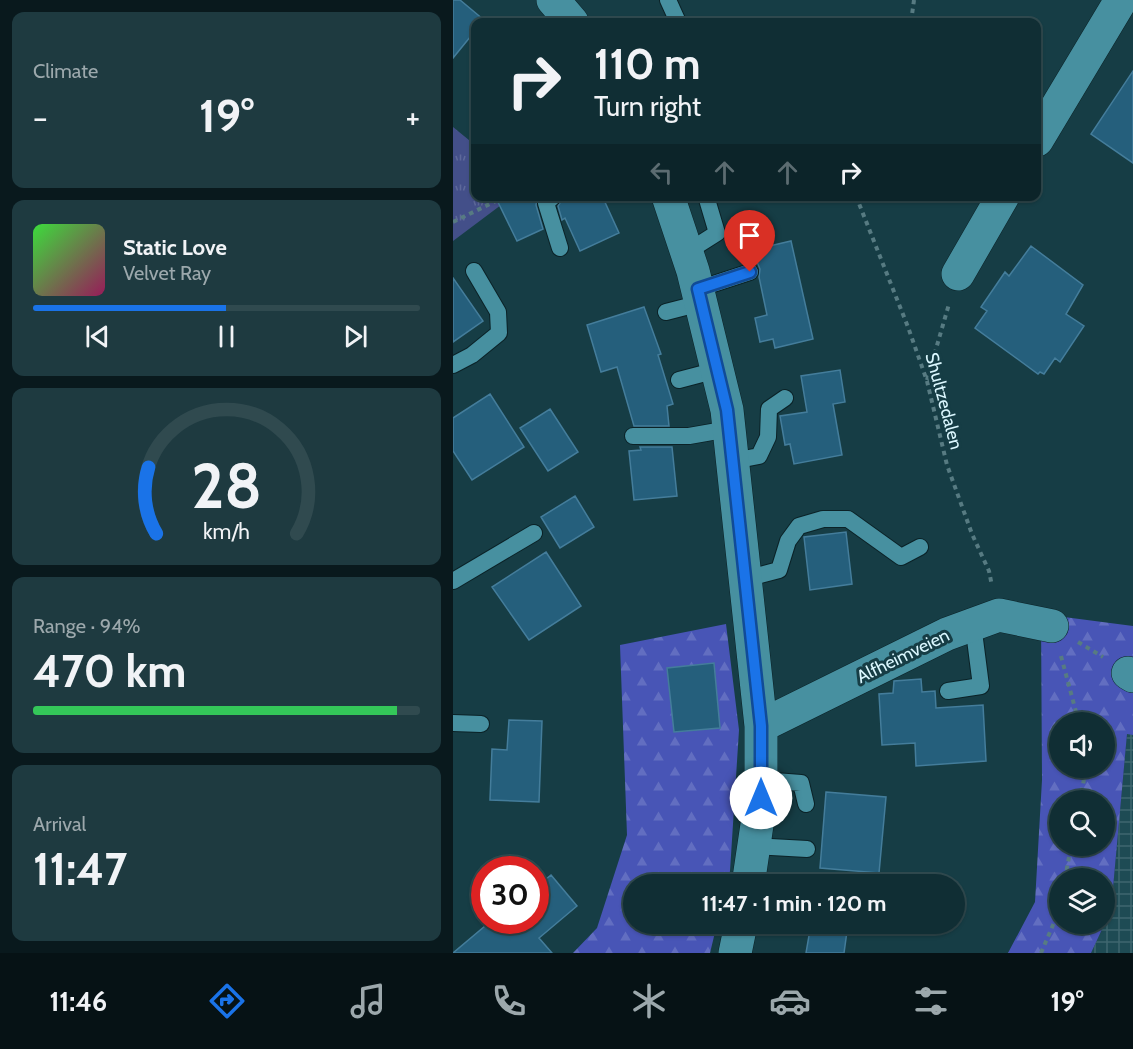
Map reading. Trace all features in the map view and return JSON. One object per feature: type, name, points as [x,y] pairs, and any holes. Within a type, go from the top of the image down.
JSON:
[{"type":"street","points":[[553,0],[569,18]]},
{"type":"street","points":[[1041,133],[1121,0]]},
{"type":"street","points":[[670,201],[699,296],[717,370],[731,445],[761,726],[761,780],[750,874]]},
{"type":"street","points":[[958,274],[1000,201]]},
{"type":"street","points":[[986,620],[1052,626]]},
{"type":"street","name":"Alfheimveien","points":[[761,726],[947,634],[986,620]]},
{"type":"street","points":[[735,953],[739,934]]},
{"type":"lane","points":[[668,0],[676,18]]},
{"type":"lane","points":[[549,201],[546,204],[560,248]]},
{"type":"lane","points":[[687,252],[717,233],[707,201]]},
{"type":"lane","points":[[453,365],[472,355],[499,333],[498,312],[474,271]]},
{"type":"lane","points":[[666,312],[750,272]]},
{"type":"lane","points":[[679,380],[717,370]]},
{"type":"lane","points":[[633,436],[689,436],[731,445],[759,456],[768,437],[769,409],[785,398]]},
{"type":"lane","points":[[745,579],[779,570],[788,541],[799,526],[823,519],[847,519],[901,557],[920,547]]},
{"type":"lane","points":[[453,581],[534,533]]},
{"type":"lane","points":[[948,691],[981,686],[986,620]]},
{"type":"lane","points":[[453,723],[481,724]]},
{"type":"lane","points":[[761,780],[801,783],[806,804]]},
{"type":"lane","points":[[755,846],[807,849]]},
{"type":"path","points":[[912,18],[914,0]]},
{"type":"path","points":[[453,222],[496,201]]},
{"type":"path","name":"Shultzedalen","points":[[858,201],[908,327],[927,381],[947,465],[972,534],[989,571],[986,620]]},
{"type":"path","points":[[927,381],[958,274]]},
{"type":"path","points":[[1052,626],[1131,675]]},
{"type":"path","points":[[1052,626],[1076,712]]},
{"type":"path","points":[[1041,953],[1049,934]]},
{"type":"shaded area","points":[[1127,733],[1133,735],[1133,953],[1091,953],[1100,934],[1115,934],[1115,868]]},
{"type":"green space","points":[[453,127],[471,142],[471,201],[505,202],[453,241]]},
{"type":"green space","points":[[1041,614],[1133,626],[1133,735],[1127,734],[1115,868],[1049,868],[1049,934],[1100,934],[1091,953],[1008,953],[1035,902],[1042,780]]},
{"type":"green space","points":[[726,624],[739,730],[729,874],[623,874],[623,934],[715,934],[710,953],[573,953],[597,928],[627,835],[620,645]]},
{"type":"building","points":[[453,0],[460,0],[482,18],[471,18],[471,36],[453,58]]},
{"type":"building","points":[[1133,71],[1133,163],[1091,134]]},
{"type":"building","points":[[497,201],[537,201],[543,229],[517,241]]},
{"type":"building","points":[[561,201],[604,201],[619,233],[580,251],[565,218],[562,220],[558,206]]},
{"type":"building","points":[[791,241],[813,339],[775,348],[773,339],[760,342],[755,318],[767,315],[759,277],[760,269],[752,250]]},
{"type":"building","points":[[1031,246],[1083,285],[1066,314],[1084,326],[1060,362],[1055,358],[1044,374],[1040,372],[1038,374],[975,328],[987,311],[981,307],[1005,272],[1009,276]]},
{"type":"building","points":[[453,278],[483,321],[453,342]]},
{"type":"building","points":[[644,307],[661,354],[658,355],[673,404],[667,406],[669,426],[634,426],[617,367],[601,372],[587,325]]},
{"type":"building","points":[[840,370],[845,402],[833,404],[842,455],[794,464],[790,444],[785,445],[780,416],[807,412],[801,376]]},
{"type":"building","points":[[490,394],[524,447],[472,480],[453,451],[453,418]]},
{"type":"building","points":[[550,409],[578,452],[548,471],[520,428]]},
{"type":"building","points":[[640,447],[672,447],[677,496],[634,500],[629,451],[641,450]]},
{"type":"building","points":[[575,496],[594,527],[560,548],[541,517]]},
{"type":"building","points":[[846,532],[852,584],[810,590],[804,537]]},
{"type":"building","points":[[546,552],[581,606],[529,640],[492,587]]},
{"type":"building","points":[[714,663],[720,728],[674,732],[667,668]]},
{"type":"building","points":[[921,679],[922,692],[935,691],[936,708],[983,705],[986,761],[916,766],[915,743],[882,745],[879,694],[893,693],[894,681]]},
{"type":"building","points":[[509,720],[542,721],[539,802],[490,800],[492,749],[507,750]]},
{"type":"building","points":[[826,792],[886,797],[879,873],[820,868]]},
{"type":"building","points":[[551,875],[577,906],[549,930],[549,877]]},
{"type":"building","points":[[476,934],[544,934],[539,938],[552,953],[453,953]]},
{"type":"building","points":[[809,934],[847,934],[844,953],[806,953]]},
{"type":"route","points":[[750,272],[698,289],[727,410],[761,726],[761,798]]}]
